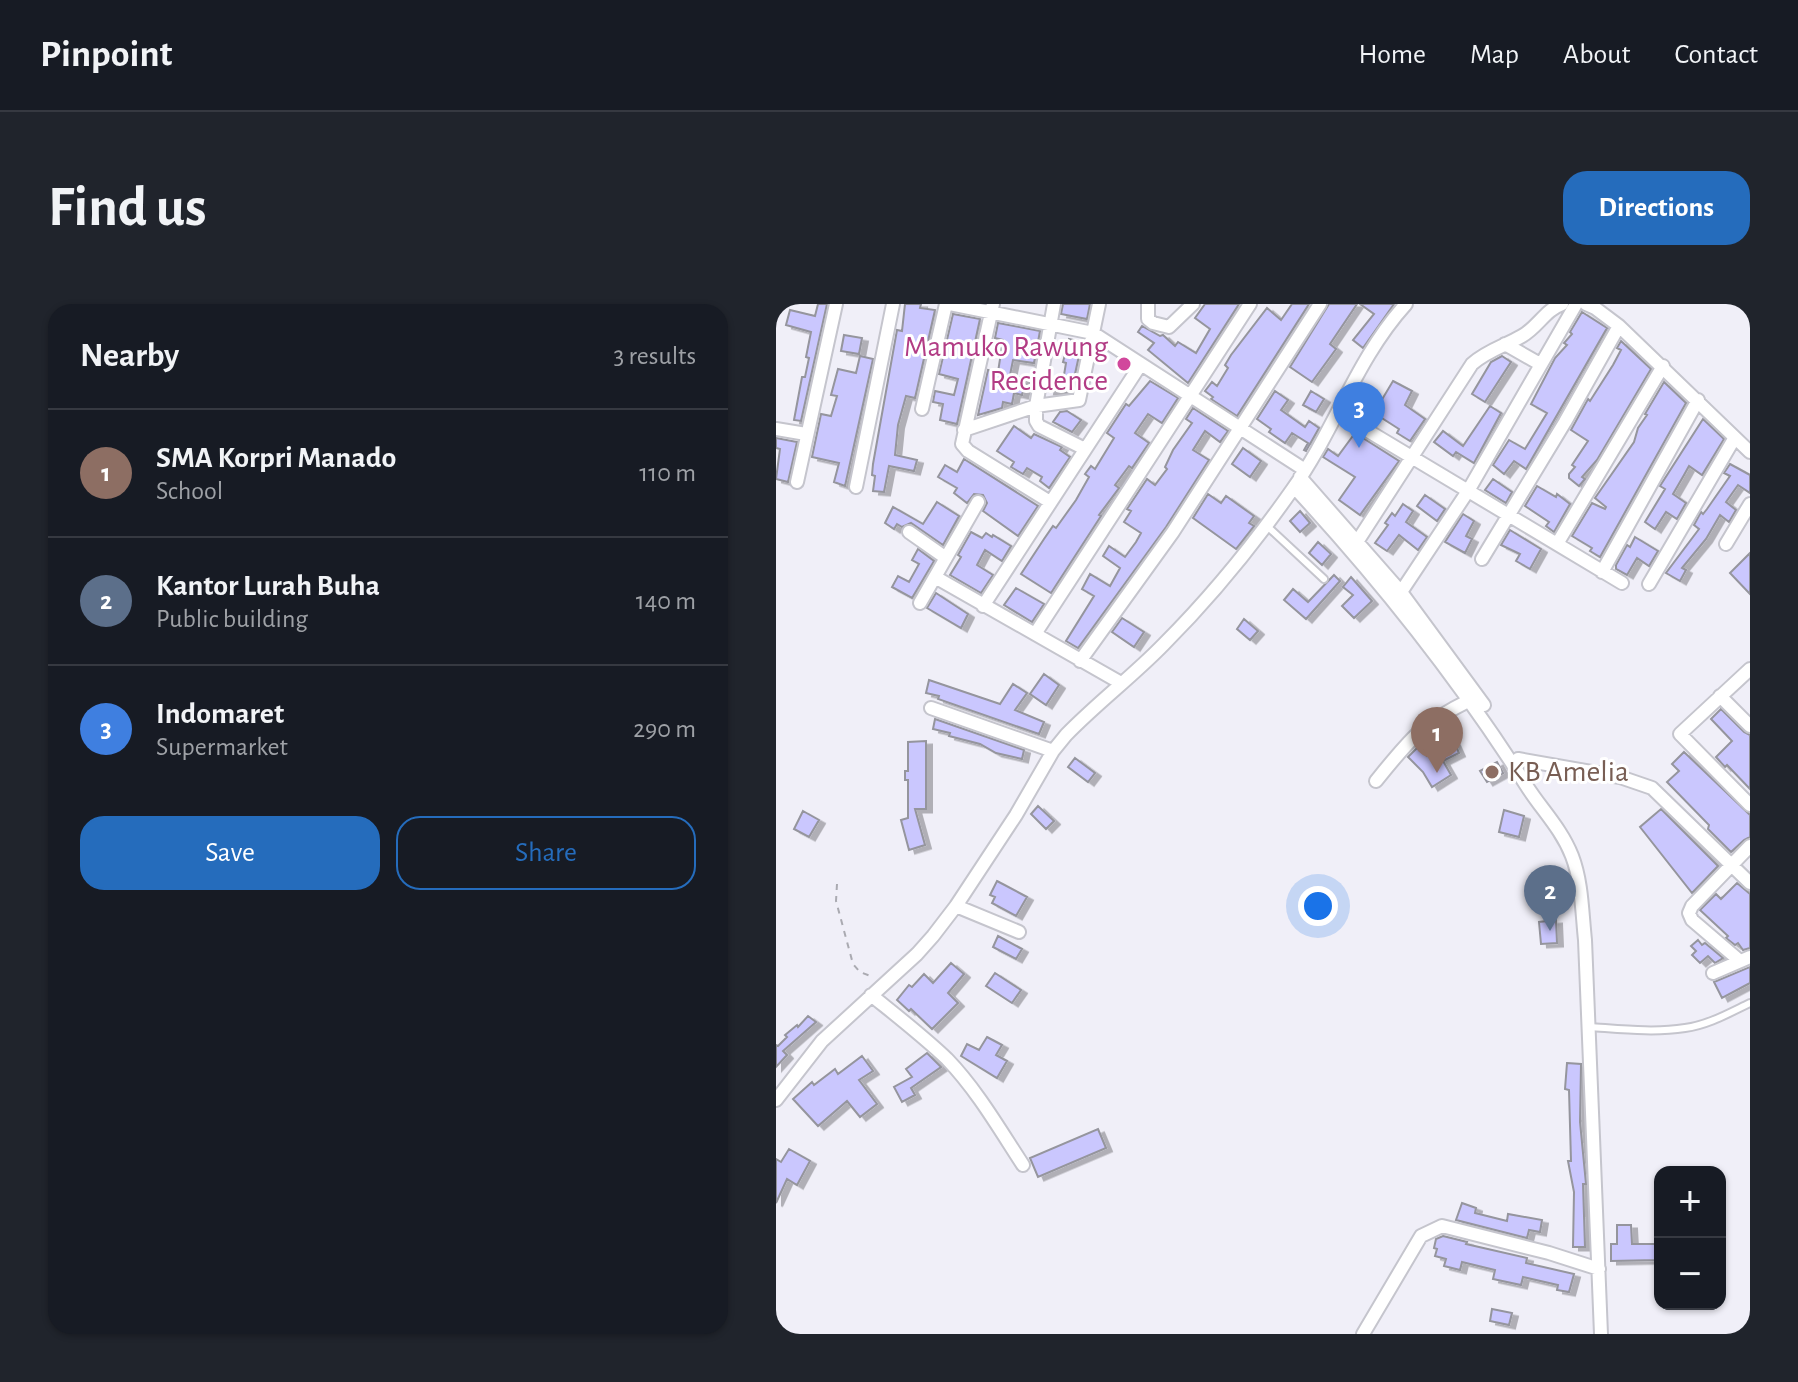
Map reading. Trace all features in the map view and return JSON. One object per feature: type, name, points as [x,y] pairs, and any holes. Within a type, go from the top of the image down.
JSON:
[{"type":"street","points":[[797,482],[836,304]]},
{"type":"street","points":[[856,487],[893,304]]},
{"type":"street","points":[[922,409],[948,304],[992,309],[1048,325],[1093,333],[1239,426],[1300,478],[1401,592],[1465,678],[1544,800],[1572,857],[1579,883],[1590,1027],[1601,1334]]},
{"type":"street","points":[[1054,304],[1048,325],[1036,421],[1039,426],[1085,449]]},
{"type":"street","points":[[964,430],[1036,406],[1079,400],[1099,304]]},
{"type":"street","points":[[1148,304],[1147,316],[1151,322],[1169,327],[1193,304]]},
{"type":"street","points":[[1035,634],[1250,304]]},
{"type":"street","points":[[1080,661],[1166,542],[1320,304]]},
{"type":"street","points":[[776,1100],[822,1041],[917,954],[956,906],[1016,815],[1053,751],[1082,718],[1187,620],[1266,525],[1300,478],[1374,343],[1406,304]]},
{"type":"street","points":[[1357,542],[1463,375],[1483,355],[1524,335],[1545,314],[1562,304]]},
{"type":"street","points":[[1401,592],[1468,491],[1576,304]]},
{"type":"street","points":[[1586,304],[1619,326],[1750,452]]},
{"type":"street","points":[[992,309],[961,440],[964,448],[1050,502]]},
{"type":"street","points":[[1482,559],[1619,326]]},
{"type":"street","points":[[1505,344],[1540,364]]},
{"type":"street","points":[[983,606],[1141,364]]},
{"type":"street","points":[[1557,544],[1663,366]]},
{"type":"street","points":[[1602,572],[1698,400]]},
{"type":"street","points":[[1338,413],[1622,583]]},
{"type":"street","points":[[776,429],[806,434]]},
{"type":"street","points":[[1649,584],[1734,439]]},
{"type":"street","points":[[1300,478],[1470,700],[1533,797],[1550,816]]},
{"type":"street","points":[[920,603],[978,502]]},
{"type":"street","points":[[1726,544],[1750,504]]},
{"type":"street","points":[[909,532],[946,558]]},
{"type":"street","points":[[935,577],[1121,683]]},
{"type":"street","points":[[1750,669],[1680,734],[1750,805]]},
{"type":"street","points":[[1720,696],[1750,726]]},
{"type":"street","points":[[1376,781],[1420,728],[1470,700]]},
{"type":"street","points":[[931,708],[1053,751]]},
{"type":"street","points":[[1518,759],[1620,777],[1652,788],[1733,863],[1750,883]]},
{"type":"street","points":[[1745,959],[1692,920],[1689,913],[1692,906],[1750,846]]},
{"type":"street","points":[[956,906],[1019,932]]},
{"type":"street","points":[[1713,973],[1745,959]]},
{"type":"street","points":[[871,995],[949,1061],[987,1110],[1023,1165]]},
{"type":"street","points":[[1363,1334],[1421,1236],[1442,1226],[1599,1269]]},
{"type":"lane","points":[[1266,525],[1324,579]]},
{"type":"lane","points":[[1590,1027],[1631,1030],[1685,1028],[1719,1018],[1750,1003]]},
{"type":"path","points":[[837,884],[836,901],[853,964],[883,986]]},
{"type":"building","points":[[818,304],[827,304],[801,421],[794,420],[809,358],[806,357],[811,332],[786,325],[790,310],[815,316]]},
{"type":"building","points":[[905,304],[921,304],[920,308],[935,310],[915,398],[906,396],[898,425],[895,455],[917,460],[914,471],[889,466],[884,492],[873,491],[873,464],[897,330],[902,331]]},
{"type":"building","points":[[1063,304],[1090,304],[1087,319],[1061,314]]},
{"type":"building","points":[[1205,304],[1239,304],[1188,383],[1148,350],[1154,343],[1138,332],[1142,326],[1163,335],[1175,346],[1178,342],[1196,353],[1210,329],[1195,318]]},
{"type":"building","points":[[1292,304],[1309,304],[1237,416],[1211,399],[1213,397],[1205,391],[1212,382],[1217,386],[1228,368],[1225,365],[1231,355],[1267,308],[1281,320]]},
{"type":"building","points":[[1329,304],[1357,304],[1330,344],[1336,349],[1312,382],[1290,367]]},
{"type":"building","points":[[1360,304],[1394,304],[1363,348],[1353,340],[1374,314]]},
{"type":"building","points":[[1582,312],[1607,328],[1526,469],[1514,461],[1504,474],[1493,465],[1509,440],[1525,449],[1547,413],[1531,404],[1555,358],[1567,345],[1564,343]]},
{"type":"building","points":[[953,314],[980,319],[957,424],[940,420],[943,404],[933,402],[935,391],[954,395],[958,379],[939,374]]},
{"type":"building","points":[[998,323],[1040,331],[1034,363],[1013,360],[1010,375],[1026,379],[1022,395],[1014,393],[1012,404],[1003,402],[1002,408],[978,415],[988,370],[998,372],[1003,340],[995,338]]},
{"type":"building","points":[[844,335],[862,338],[859,354],[841,351]]},
{"type":"building","points":[[1069,339],[1082,342],[1071,392],[1048,391],[1050,379],[1063,381],[1066,363],[1063,362]]},
{"type":"building","points":[[1621,341],[1651,369],[1579,486],[1569,478],[1569,474],[1588,441],[1571,430],[1588,399],[1590,401],[1613,365],[1621,350],[1617,348]]},
{"type":"building","points":[[860,356],[873,359],[845,486],[834,482],[839,463],[812,457],[821,414],[831,416],[837,396],[831,395],[838,369],[856,373]]},
{"type":"building","points":[[1502,356],[1511,362],[1485,402],[1472,394],[1491,362]]},
{"type":"building","points":[[1150,381],[1178,398],[1162,423],[1148,414],[1135,433],[1149,443],[1132,468],[1129,466],[1115,485],[1119,488],[1051,593],[1021,574],[1053,526],[1056,528],[1076,500],[1089,477],[1085,474],[1091,466],[1095,469],[1114,438],[1107,433],[1126,404],[1129,406]]},
{"type":"building","points":[[1393,381],[1412,391],[1405,405],[1425,419],[1410,441],[1397,433],[1399,429],[1374,413]]},
{"type":"building","points":[[1664,382],[1686,403],[1600,557],[1572,536],[1592,503],[1605,509],[1595,498],[1634,442],[1645,414]]},
{"type":"building","points":[[1275,391],[1288,400],[1281,410],[1305,427],[1309,421],[1319,428],[1306,451],[1308,443],[1292,433],[1285,443],[1257,419]]},
{"type":"building","points":[[1311,391],[1324,399],[1316,412],[1303,405]]},
{"type":"building","points":[[1490,406],[1501,413],[1474,463],[1456,452],[1453,456],[1434,442],[1443,431],[1463,446]]},
{"type":"building","points":[[1193,408],[1228,431],[1220,442],[1205,431],[1193,450],[1209,460],[1166,527],[1078,648],[1066,641],[1094,596],[1082,589],[1090,574],[1110,586],[1120,568],[1103,556],[1109,546],[1125,557],[1136,542],[1141,533],[1124,522],[1131,511],[1127,509],[1147,479],[1155,485],[1167,469],[1165,467],[1173,450],[1192,423],[1186,419]]},
{"type":"building","points":[[1067,411],[1081,420],[1072,432],[1053,422],[1060,412]]},
{"type":"building","points":[[1703,419],[1724,439],[1702,475],[1689,466],[1673,494],[1686,503],[1677,519],[1666,512],[1655,529],[1645,522],[1665,489],[1660,486]]},
{"type":"building","points":[[1014,426],[1031,438],[1034,434],[1062,447],[1060,450],[1070,457],[1049,488],[1040,481],[1042,477],[1027,468],[1023,474],[1011,467],[1014,462],[997,451]]},
{"type":"building","points":[[1355,433],[1399,461],[1360,515],[1339,500],[1355,477],[1323,457],[1328,449],[1338,456]]},
{"type":"building","points":[[776,438],[797,442],[788,482],[776,479],[780,449],[776,448]]},
{"type":"building","points":[[1243,448],[1261,461],[1250,477],[1232,464]]},
{"type":"building","points":[[964,459],[1038,506],[1018,536],[983,511],[987,503],[983,495],[974,494],[967,503],[954,493],[957,488],[938,477],[945,465],[957,472]]},
{"type":"building","points":[[1730,464],[1750,475],[1750,493],[1738,485],[1726,502],[1736,510],[1729,522],[1720,515],[1706,539],[1682,568],[1686,570],[1680,581],[1666,573],[1699,529],[1694,525],[1730,476],[1724,473]]},
{"type":"building","points":[[1493,479],[1512,492],[1506,503],[1485,490]]},
{"type":"building","points":[[1537,486],[1556,497],[1557,494],[1570,504],[1554,532],[1546,526],[1549,522],[1525,506]]},
{"type":"building","points":[[1208,494],[1221,503],[1226,496],[1254,516],[1249,523],[1254,526],[1236,549],[1193,518]]},
{"type":"building","points":[[1425,495],[1445,509],[1437,521],[1417,506]]},
{"type":"building","points":[[937,502],[959,516],[943,545],[911,523],[902,527],[897,524],[894,529],[885,523],[893,507],[923,524]]},
{"type":"building","points":[[1403,504],[1413,511],[1406,522],[1427,537],[1418,550],[1399,535],[1387,551],[1375,543],[1388,525],[1385,523],[1392,513],[1395,516]]},
{"type":"building","points":[[1300,511],[1310,523],[1300,532],[1290,521]]},
{"type":"building","points":[[1463,514],[1474,521],[1466,536],[1472,539],[1465,553],[1445,542]]},
{"type":"building","points":[[1510,530],[1541,549],[1530,569],[1516,561],[1520,554],[1501,545]]},
{"type":"building","points":[[971,532],[982,538],[986,533],[993,535],[1011,546],[1002,561],[985,550],[977,565],[993,575],[981,593],[950,575]]},
{"type":"building","points":[[1635,537],[1658,551],[1649,566],[1637,558],[1627,575],[1616,569],[1616,565]]},
{"type":"building","points":[[1318,542],[1331,554],[1322,565],[1309,553]]},
{"type":"building","points":[[918,549],[934,561],[912,598],[892,587],[898,576],[909,582],[919,564],[912,560]]},
{"type":"building","points":[[1750,553],[1750,594],[1730,573]]},
{"type":"building","points":[[1334,575],[1340,581],[1306,619],[1284,600],[1293,589],[1308,602]]},
{"type":"building","points":[[1351,577],[1372,601],[1354,618],[1342,606],[1353,595],[1343,587]]},
{"type":"building","points":[[1016,588],[1044,604],[1032,622],[1004,605]]},
{"type":"building","points":[[936,593],[968,614],[961,628],[927,608]]},
{"type":"building","points":[[1122,618],[1144,632],[1134,647],[1112,632]]},
{"type":"building","points":[[1244,619],[1258,631],[1250,640],[1237,629]]},
{"type":"building","points":[[1044,674],[1059,685],[1046,705],[1030,694]]},
{"type":"building","points":[[929,680],[1000,704],[1013,684],[1027,693],[1015,710],[1044,722],[1039,734],[938,699],[939,696],[926,693]]},
{"type":"building","points":[[1721,709],[1750,735],[1750,789],[1716,757],[1732,741],[1711,719]]},
{"type":"building","points":[[935,719],[1024,750],[1022,759],[996,753],[980,744],[933,729]]},
{"type":"building","points":[[926,741],[926,809],[915,809],[925,845],[909,850],[901,820],[908,818],[908,780],[905,780],[905,771],[908,771],[908,742]]},
{"type":"building","points":[[1454,742],[1459,753],[1443,761],[1451,775],[1432,787],[1408,757],[1418,747],[1427,756]]},
{"type":"building","points":[[1684,752],[1750,815],[1750,837],[1731,852],[1667,782],[1679,771],[1672,764]]},
{"type":"building","points":[[1075,758],[1095,773],[1088,782],[1068,767]]},
{"type":"building","name":"KB Amelia","points":[[1497,762],[1503,773],[1487,782],[1480,771]]},
{"type":"building","points":[[1038,806],[1054,821],[1046,829],[1031,814]]},
{"type":"building","points":[[1661,809],[1718,866],[1692,893],[1640,827]]},
{"type":"building","points":[[1504,810],[1524,816],[1519,837],[1499,832]]},
{"type":"building","points":[[803,811],[819,820],[809,837],[794,829]]},
{"type":"building","points":[[997,881],[1027,897],[1016,916],[992,903],[995,897],[990,895]]},
{"type":"building","points":[[1737,883],[1750,894],[1750,948],[1743,950],[1738,943],[1735,945],[1726,938],[1728,936],[1700,910],[1716,894],[1721,899]]},
{"type":"building","points":[[1556,920],[1557,943],[1541,944],[1539,922]]},
{"type":"building","points":[[998,936],[1022,949],[1016,959],[993,947]]},
{"type":"building","points":[[1698,940],[1723,958],[1715,963],[1708,956],[1700,963],[1692,955],[1696,951],[1691,946]]},
{"type":"building","points":[[951,963],[964,974],[948,993],[958,1003],[932,1029],[897,1000],[909,985],[912,987],[924,974],[933,983]]},
{"type":"building","points":[[1750,967],[1750,983],[1722,998],[1714,982]]},
{"type":"building","points":[[995,973],[1021,990],[1012,1003],[986,986]]},
{"type":"building","points":[[808,1016],[816,1022],[783,1051],[787,1055],[776,1067],[776,1045]]},
{"type":"building","points":[[987,1037],[1002,1045],[996,1055],[1007,1061],[997,1078],[961,1056],[967,1044],[979,1050]]},
{"type":"building","points":[[927,1053],[941,1067],[911,1088],[915,1095],[902,1102],[894,1087],[912,1077],[906,1069]]},
{"type":"building","points":[[862,1056],[873,1071],[859,1080],[877,1104],[860,1117],[847,1101],[818,1126],[793,1099],[812,1082],[814,1085],[835,1069],[838,1074]]},
{"type":"building","points":[[1567,1063],[1581,1064],[1585,1247],[1573,1247],[1574,1192],[1568,1161],[1571,1161],[1569,1090],[1565,1089]]},
{"type":"building","points":[[1098,1129],[1106,1148],[1038,1177],[1030,1158]]},
{"type":"building","points":[[789,1149],[810,1161],[797,1185],[787,1179],[776,1203],[776,1159],[781,1162]]},
{"type":"building","points":[[1462,1203],[1476,1208],[1475,1213],[1507,1221],[1508,1214],[1542,1220],[1540,1232],[1529,1230],[1527,1238],[1456,1220]]},
{"type":"building","points":[[1617,1225],[1631,1225],[1632,1244],[1654,1244],[1654,1260],[1611,1261],[1611,1244],[1617,1244]]},
{"type":"building","points":[[1443,1236],[1527,1258],[1526,1263],[1574,1274],[1569,1292],[1557,1290],[1558,1285],[1523,1277],[1521,1285],[1493,1279],[1495,1270],[1462,1262],[1460,1270],[1444,1266],[1446,1259],[1435,1256],[1437,1249],[1434,1248],[1436,1239]]},
{"type":"building","points":[[1492,1309],[1512,1313],[1509,1325],[1490,1321]]},
{"type":"place","name":"Mamuko Rawung Recidence","points":[[1124,364]]},
{"type":"place","name":"Indomaret","points":[[1359,448]]},
{"type":"place","name":"KB Amelia","points":[[1492,772]]},
{"type":"place","name":"SMA Korpri Manado","points":[[1437,773]]},
{"type":"place","name":"Kantor Lurah Buha","points":[[1550,931]]}]
